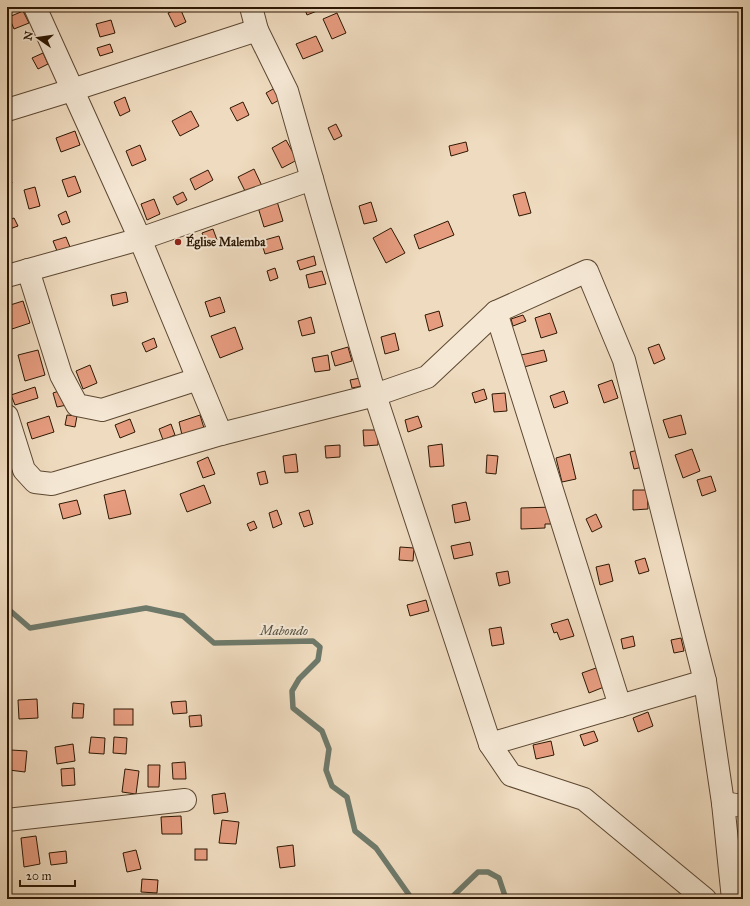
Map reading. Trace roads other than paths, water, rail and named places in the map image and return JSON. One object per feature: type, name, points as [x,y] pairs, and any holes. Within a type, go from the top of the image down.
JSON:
[{"type":"street","points":[[35,7],[140,239],[220,434]]},
{"type":"street","points":[[251,7],[257,30],[287,91],[375,395],[490,744],[511,775],[584,799],[705,899]]},
{"type":"street","points":[[7,110],[257,30]]},
{"type":"street","points":[[7,276],[140,239],[312,179]]},
{"type":"street","points":[[28,270],[60,375],[77,405],[102,410],[198,379]]},
{"type":"street","points":[[7,416],[24,470],[35,482],[52,484],[220,434],[375,395],[426,377],[496,312],[587,271],[624,360],[705,681],[733,804],[733,899]]},
{"type":"street","points":[[496,312],[620,706]]},
{"type":"street","points":[[490,744],[705,681]]},
{"type":"street","points":[[7,820],[185,800]]},
{"type":"waterway","name":"Mabondo","points":[[7,608],[30,628],[146,608],[183,616],[214,643],[313,641],[320,647],[318,660],[299,679],[292,691],[293,708],[322,731],[329,749],[326,770],[332,786],[347,797],[355,831],[376,848],[412,899]]},
{"type":"waterway","name":"Mabondo","points":[[450,899],[478,872],[488,872],[499,878],[506,899]]},
{"type":"place","name":"Église Malemba","points":[[178,242]]}]
